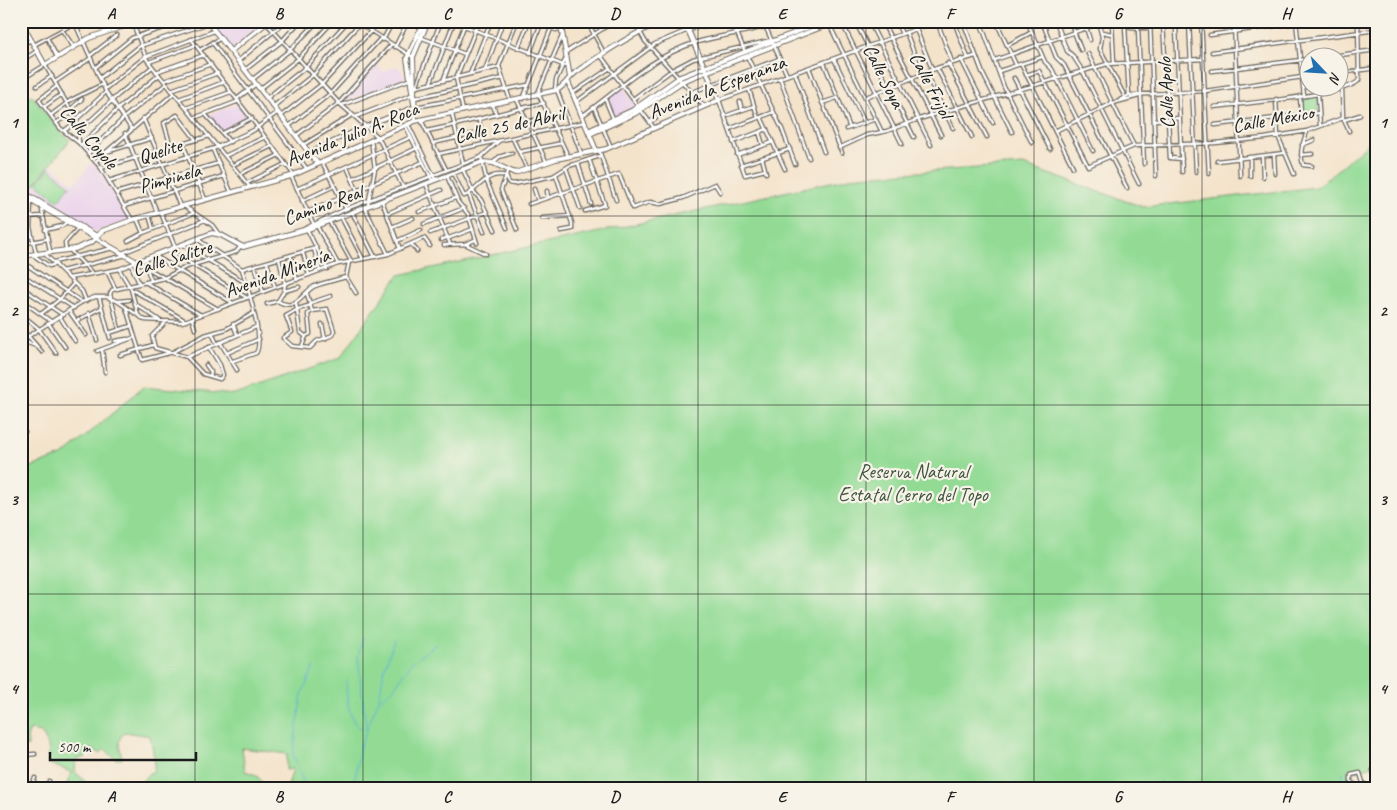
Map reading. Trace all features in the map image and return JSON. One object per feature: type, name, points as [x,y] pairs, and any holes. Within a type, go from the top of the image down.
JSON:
[{"type":"street","points":[[77,27],[95,21]]},
{"type":"street","points":[[21,80],[83,40],[139,21]]},
{"type":"street","points":[[96,67],[137,36],[184,21]]},
{"type":"street","points":[[238,61],[274,33],[286,21]]},
{"type":"street","points":[[245,70],[282,41],[300,21]]},
{"type":"street","points":[[252,79],[290,50],[318,21]]},
{"type":"street","points":[[260,89],[298,59],[333,21]]},
{"type":"street","points":[[267,98],[306,67],[348,21]]},
{"type":"street","points":[[355,21],[413,57]]},
{"type":"street","points":[[281,116],[322,84],[377,21]]},
{"type":"street","points":[[289,126],[331,94],[382,39],[393,21]]},
{"type":"street","points":[[395,47],[408,21]]},
{"type":"street","points":[[415,87],[411,79],[413,57],[424,21]]},
{"type":"street","points":[[415,121],[408,55],[428,21]]},
{"type":"street","points":[[413,101],[415,87],[441,21]]},
{"type":"street","points":[[443,81],[466,21]]},
{"type":"street","points":[[463,111],[456,78],[478,21]]},
{"type":"street","points":[[470,74],[491,21]]},
{"type":"street","points":[[485,70],[504,21]]},
{"type":"street","points":[[510,101],[499,67],[517,21]]},
{"type":"street","points":[[518,48],[529,21],[551,29],[562,29],[576,21]]},
{"type":"street","points":[[530,53],[542,21]]},
{"type":"street","points":[[523,98],[554,21]]},
{"type":"street","points":[[560,21],[569,80],[573,93],[598,150],[616,200]]},
{"type":"street","points":[[587,21],[610,68],[654,128]]},
{"type":"street","points":[[581,153],[556,90],[556,80],[566,55],[615,21]]},
{"type":"street","points":[[634,21],[651,46],[704,106]]},
{"type":"street","name":"Avenida Julio A. Roca","points":[[21,256],[68,250],[89,244],[105,230],[149,215],[248,185],[292,175],[415,121],[556,90],[603,55],[640,32],[664,21]]},
{"type":"street","points":[[684,21],[719,100],[745,176],[766,171],[762,158]]},
{"type":"street","points":[[576,102],[651,46],[688,30],[726,21]]},
{"type":"street","points":[[732,21],[774,112],[795,164]]},
{"type":"street","points":[[763,21],[787,75]]},
{"type":"street","name":"Calle 25 de Abril","points":[[582,116],[661,58],[694,44],[766,28],[783,21]]},
{"type":"street","points":[[633,99],[672,70],[701,56],[743,46],[772,43],[837,21]]},
{"type":"street","name":"Calle Soya","points":[[841,21],[902,144]]},
{"type":"street","points":[[855,21],[914,137]]},
{"type":"street","points":[[869,21],[931,145]]},
{"type":"street","name":"Calle Frijol","points":[[882,21],[941,134]]},
{"type":"street","points":[[896,21],[953,128]]},
{"type":"street","points":[[910,21],[932,69]]},
{"type":"street","points":[[924,21],[926,25]]},
{"type":"street","points":[[937,21],[950,63],[987,137]]},
{"type":"street","name":"Avenida la Esperanza","points":[[506,174],[515,173],[568,156],[611,147],[719,100],[937,21]]},
{"type":"street","points":[[954,21],[968,58]]},
{"type":"street","points":[[963,21],[975,56],[1012,132]]},
{"type":"street","points":[[980,21],[1007,93],[1032,143]]},
{"type":"street","points":[[996,21],[1016,65]]},
{"type":"street","points":[[1027,21],[1042,57],[1056,78],[1093,151]]},
{"type":"street","points":[[1042,21],[1056,57],[1069,74],[1127,188]]},
{"type":"street","points":[[1056,21],[1068,52],[1074,56],[1082,70],[1139,184]]},
{"type":"street","points":[[1070,21],[1081,50]]},
{"type":"street","points":[[1084,21],[1090,40]]},
{"type":"street","points":[[1150,21],[1156,176]]},
{"type":"street","points":[[1158,21],[1177,27],[1188,21],[1196,172]]},
{"type":"street","name":"Calle Apolo","points":[[1177,21],[1182,172]]},
{"type":"street","points":[[1201,21],[1209,174]]},
{"type":"street","points":[[1234,21],[1240,176]]},
{"type":"street","points":[[1210,35],[1310,21]]},
{"type":"street","points":[[1350,87],[1359,80],[1358,21]]},
{"type":"street","points":[[21,22],[77,120],[80,131],[80,144]]},
{"type":"street","points":[[34,45],[74,22],[106,90],[131,128]]},
{"type":"street","points":[[132,22],[140,46],[152,67],[248,185],[285,164]]},
{"type":"street","points":[[100,78],[140,46],[208,22],[303,145],[320,163],[346,210]]},
{"type":"street","points":[[430,84],[453,22],[568,67]]},
{"type":"street","points":[[1109,22],[1112,34],[1114,63]]},
{"type":"street","points":[[995,60],[1098,23],[1118,22],[1125,26],[1150,28]]},
{"type":"street","points":[[1212,70],[1300,60],[1296,22]]},
{"type":"street","points":[[231,51],[268,23],[274,33],[339,103],[378,137],[404,187]]},
{"type":"street","points":[[274,106],[313,75],[361,23]]},
{"type":"street","points":[[589,132],[640,108],[681,79],[746,54],[815,23],[827,23]]},
{"type":"street","points":[[827,23],[882,132]]},
{"type":"street","points":[[1098,23],[1101,32],[1100,49],[1124,96]]},
{"type":"street","points":[[1163,23],[1167,93]]},
{"type":"street","points":[[1125,26],[1129,95]]},
{"type":"street","points":[[1138,28],[1144,164]]},
{"type":"street","points":[[62,30],[73,46]]},
{"type":"street","points":[[64,131],[106,90],[145,57],[215,30]]},
{"type":"street","points":[[1212,52],[1376,30]]},
{"type":"street","points":[[1008,45],[1032,32]]},
{"type":"street","points":[[1101,32],[1112,34]]},
{"type":"street","points":[[55,82],[91,57],[117,35]]},
{"type":"street","points":[[562,35],[538,95],[544,103],[568,156]]},
{"type":"street","points":[[419,37],[465,54]]},
{"type":"street","points":[[47,38],[57,57]]},
{"type":"street","points":[[200,50],[221,38]]},
{"type":"street","points":[[192,39],[285,164],[292,175],[308,212],[338,264]]},
{"type":"street","points":[[21,45],[31,40]]},
{"type":"street","points":[[212,42],[307,169]]},
{"type":"street","points":[[149,62],[196,45]]},
{"type":"street","points":[[296,136],[339,103],[391,45]]},
{"type":"street","points":[[1350,53],[1376,50]]},
{"type":"street","points":[[21,61],[37,51]]},
{"type":"street","points":[[1026,75],[1039,71],[1088,166],[1134,146],[1088,54]]},
{"type":"street","points":[[156,72],[204,55]]},
{"type":"street","points":[[866,98],[932,69],[975,56]]},
{"type":"street","points":[[999,71],[1042,57]]},
{"type":"street","points":[[650,122],[693,92],[779,59]]},
{"type":"street","points":[[834,59],[865,123]]},
{"type":"street","points":[[839,148],[867,135],[1094,67],[1114,63],[1203,59]]},
{"type":"street","points":[[961,60],[993,122]]},
{"type":"street","points":[[824,63],[850,128]]},
{"type":"street","points":[[88,153],[124,118],[165,83],[211,64]]},
{"type":"street","points":[[1021,64],[1073,167]]},
{"type":"street","points":[[80,131],[152,67]]},
{"type":"street","points":[[415,87],[499,67]]},
{"type":"street","points":[[573,93],[610,68]]},
{"type":"street","points":[[809,68],[842,153]]},
{"type":"street","points":[[937,68],[972,137]]},
{"type":"street","points":[[1350,71],[1376,68]]},
{"type":"street","points":[[21,69],[27,76]]},
{"type":"street","points":[[171,90],[218,73]]},
{"type":"street","points":[[795,73],[824,152]]},
{"type":"street","points":[[80,144],[159,75]]},
{"type":"street","points":[[37,86],[52,76]]},
{"type":"street","points":[[1120,100],[1124,96],[1129,95],[1204,91],[1300,77]]},
{"type":"street","points":[[303,145],[354,116],[503,78]]},
{"type":"street","points":[[780,78],[809,158]]},
{"type":"street","points":[[1014,78],[1050,149]]},
{"type":"street","points":[[342,106],[411,79]]},
{"type":"street","points":[[179,99],[224,82]]},
{"type":"street","points":[[50,115],[68,102],[103,84]]},
{"type":"street","points":[[194,118],[238,100],[256,84]]},
{"type":"street","points":[[310,152],[366,126],[413,101],[460,99],[528,85]]},
{"type":"street","name":"Calle Coyole","points":[[58,86],[38,99],[56,123],[96,161],[143,233]]},
{"type":"street","points":[[749,89],[759,117],[767,129],[785,168]]},
{"type":"street","points":[[186,108],[231,92]]},
{"type":"street","points":[[96,161],[131,128],[174,93]]},
{"type":"street","points":[[44,107],[62,94]]},
{"type":"street","points":[[1055,131],[1101,108],[1142,94]]},
{"type":"street","points":[[1214,107],[1300,96]]},
{"type":"street","points":[[822,103],[837,98]]},
{"type":"street","points":[[1301,115],[1302,98]]},
{"type":"street","points":[[1318,98],[1320,126]]},
{"type":"street","points":[[1342,98],[1343,119],[1349,131]]},
{"type":"street","points":[[56,123],[82,99]]},
{"type":"street","points":[[605,99],[614,121]]},
{"type":"street","points":[[517,100],[546,162]]},
{"type":"street","points":[[1276,100],[1278,136],[1294,174]]},
{"type":"street","points":[[740,102],[742,110]]},
{"type":"street","points":[[427,131],[480,120],[496,114],[544,103]]},
{"type":"street","points":[[493,105],[496,114]]},
{"type":"street","points":[[725,116],[754,106]]},
{"type":"street","points":[[594,107],[611,147]]},
{"type":"street","name":"Quelite","points":[[109,181],[213,150],[258,127],[278,112]]},
{"type":"street","points":[[729,128],[774,112]]},
{"type":"street","points":[[452,113],[463,166],[473,191],[482,200],[495,230]]},
{"type":"street","points":[[1215,125],[1319,113]]},
{"type":"street","points":[[205,114],[230,142]]},
{"type":"street","points":[[171,147],[164,123],[177,115],[196,140]]},
{"type":"street","name":"Calle México","points":[[1134,146],[1238,141],[1278,136],[1307,131],[1360,115]]},
{"type":"street","points":[[526,122],[550,116]]},
{"type":"street","points":[[143,118],[168,178],[182,205],[205,220],[218,233],[240,247]]},
{"type":"street","points":[[223,133],[252,118]]},
{"type":"street","points":[[1154,120],[1180,118]]},
{"type":"street","points":[[846,129],[876,119]]},
{"type":"street","points":[[1168,119],[1170,158],[1182,159]]},
{"type":"street","points":[[422,120],[446,169]]},
{"type":"street","points":[[480,120],[484,144]]},
{"type":"street","name":"Calle 25 de Abril","points":[[438,154],[556,130],[585,122]]},
{"type":"street","points":[[407,125],[411,138],[432,177]]},
{"type":"street","points":[[407,125],[432,177]]},
{"type":"street","points":[[733,142],[767,129]]},
{"type":"street","points":[[1307,131],[1301,146],[1302,165],[1312,166]]},
{"type":"street","points":[[433,143],[482,132]]},
{"type":"street","points":[[759,132],[763,145]]},
{"type":"street","points":[[125,134],[151,197],[166,223],[175,246]]},
{"type":"street","points":[[101,168],[209,136]]},
{"type":"street","points":[[225,156],[265,137]]},
{"type":"street","points":[[104,152],[152,138]]},
{"type":"street","points":[[297,188],[411,138]]},
{"type":"street","points":[[513,138],[527,169]]},
{"type":"street","points":[[371,140],[375,169],[367,204],[388,254]]},
{"type":"street","points":[[1301,146],[1314,140]]},
{"type":"street","name":"Camino Real","points":[[315,225],[352,212],[446,169],[482,160],[499,141]]},
{"type":"street","points":[[519,152],[562,142]]},
{"type":"street","points":[[737,155],[773,142]]},
{"type":"street","points":[[183,144],[205,199]]},
{"type":"street","points":[[233,165],[272,146]]},
{"type":"street","points":[[352,178],[418,148]]},
{"type":"street","points":[[741,166],[790,149]]},
{"type":"street","points":[[213,150],[230,192]]},
{"type":"street","points":[[493,163],[499,158],[512,153]]},
{"type":"street","points":[[1216,161],[1285,153]]},
{"type":"street","points":[[1301,155],[1312,154]]},
{"type":"street","points":[[240,174],[279,155]]},
{"type":"street","points":[[1274,155],[1275,174]]},
{"type":"street","points":[[506,174],[510,184],[556,175],[566,168],[600,156]]},
{"type":"street","points":[[1262,156],[1263,177]]},
{"type":"street","points":[[1250,157],[1250,176]]},
{"type":"street","points":[[585,211],[605,206],[589,159]]},
{"type":"street","points":[[482,160],[486,179],[507,228]]},
{"type":"street","name":"Camino Real","points":[[482,160],[493,163],[506,174]]},
{"type":"street","points":[[308,212],[423,162]]},
{"type":"street","points":[[116,193],[219,163]]},
{"type":"street","points":[[578,163],[591,204]]},
{"type":"street","name":"Camino Real","points":[[240,247],[305,230],[346,210],[381,200],[425,183],[432,177],[446,175],[463,166]]},
{"type":"street","points":[[346,167],[357,190]]},
{"type":"street","points":[[566,168],[580,208]]},
{"type":"street","points":[[453,172],[463,196],[473,191],[478,183],[506,174]]},
{"type":"street","points":[[506,174],[501,190],[517,230]]},
{"type":"street","points":[[529,204],[617,174],[620,175],[633,208],[650,202],[660,204],[683,198],[715,184],[720,192]]},
{"type":"street","points":[[446,175],[458,202],[470,219],[474,240],[477,243]]},
{"type":"street","points":[[556,175],[570,216],[572,229],[561,231]]},
{"type":"street","name":"Pimpinela","points":[[124,206],[224,176]]},
{"type":"street","points":[[425,183],[450,244]]},
{"type":"street","points":[[302,200],[334,186]]},
{"type":"street","points":[[534,189],[538,201]]},
{"type":"street","points":[[386,214],[441,190]]},
{"type":"street","points":[[547,192],[548,198]]},
{"type":"street","points":[[21,193],[31,200],[41,203]]},
{"type":"street","points":[[21,193],[41,203],[218,309]]},
{"type":"street","points":[[469,194],[484,232]]},
{"type":"street","points":[[419,212],[456,198]]},
{"type":"street","points":[[31,200],[29,217],[35,255],[54,264],[62,271],[82,291],[84,301]]},
{"type":"street","points":[[381,200],[400,249]]},
{"type":"street","points":[[41,203],[48,253],[54,264]]},
{"type":"street","points":[[424,224],[464,208]]},
{"type":"street","points":[[352,212],[375,257]]},
{"type":"street","points":[[430,233],[487,212]]},
{"type":"street","points":[[128,241],[166,223],[194,213]]},
{"type":"street","points":[[149,215],[153,229]]},
{"type":"street","points":[[29,217],[42,216]]},
{"type":"street","points":[[340,216],[363,259]]},
{"type":"street","points":[[542,218],[570,216]]},
{"type":"street","points":[[392,227],[413,218]]},
{"type":"street","points":[[45,230],[62,226],[68,220]]},
{"type":"street","points":[[62,271],[124,254],[205,220]]},
{"type":"street","points":[[506,222],[513,220]]},
{"type":"street","points":[[328,221],[350,261],[346,277],[356,293]]},
{"type":"street","points":[[79,226],[65,243],[68,250],[78,257],[92,274]]},
{"type":"street","points":[[305,230],[327,269]]},
{"type":"street","points":[[397,241],[421,230]]},
{"type":"street","points":[[441,240],[473,230]]},
{"type":"street","points":[[69,278],[119,269],[175,246],[218,233]]},
{"type":"street","points":[[21,237],[32,236]]},
{"type":"street","name":"Avenida Minería","points":[[138,317],[166,322],[186,321],[338,264],[388,254],[424,238],[430,246]]},
{"type":"street","points":[[21,244],[47,239]]},
{"type":"street","points":[[196,239],[242,269],[251,296],[259,339],[258,350],[254,354],[233,361]]},
{"type":"street","points":[[444,245],[465,244],[474,240]]},
{"type":"street","points":[[181,244],[246,283]]},
{"type":"street","points":[[411,244],[417,251]]},
{"type":"street","points":[[465,244],[486,254]]},
{"type":"street","name":"Calle Salitre","points":[[111,298],[110,292],[115,288],[130,287],[139,283],[164,278],[192,265],[236,252],[240,247]]},
{"type":"street","points":[[54,264],[114,248]]},
{"type":"street","points":[[168,249],[247,298]]},
{"type":"street","points":[[242,269],[315,249]]},
{"type":"street","points":[[315,249],[320,271]]},
{"type":"street","points":[[303,253],[309,275]]},
{"type":"street","points":[[153,255],[232,303]]},
{"type":"street","points":[[290,256],[297,280]]},
{"type":"street","points":[[278,301],[286,284],[279,259]]},
{"type":"street","points":[[21,261],[84,301]]},
{"type":"street","points":[[267,263],[275,288]]},
{"type":"street","points":[[131,265],[139,283]]},
{"type":"street","points":[[255,266],[263,292]]},
{"type":"street","points":[[146,267],[151,280]]},
{"type":"street","points":[[119,269],[130,287],[138,317]]},
{"type":"street","points":[[107,272],[115,288]]},
{"type":"street","points":[[21,274],[74,308]]},
{"type":"street","points":[[267,304],[278,301],[284,304],[296,303],[313,287],[346,277]]},
{"type":"street","points":[[145,282],[201,315]]},
{"type":"street","points":[[41,314],[60,300],[74,283]]},
{"type":"street","points":[[21,287],[63,315]]},
{"type":"street","points":[[130,287],[186,321]]},
{"type":"street","points":[[284,291],[299,287]]},
{"type":"street","points":[[307,294],[312,311]]},
{"type":"street","points":[[302,346],[306,336],[310,334],[308,314],[312,311],[327,310],[334,333],[325,339],[317,341],[310,348],[292,346],[284,338],[292,333],[285,317],[296,310],[332,296]]},
{"type":"street","points":[[99,297],[110,338]]},
{"type":"street","points":[[22,341],[84,301],[99,297],[119,301],[138,317]]},
{"type":"street","points":[[111,298],[119,329]]},
{"type":"street","points":[[21,300],[50,323],[65,347]]},
{"type":"street","points":[[119,301],[129,300]]},
{"type":"street","points":[[296,303],[300,332],[306,336]]},
{"type":"street","points":[[136,305],[160,321]]},
{"type":"street","points":[[125,306],[141,360],[173,352],[254,313]]},
{"type":"street","points":[[76,321],[102,308]]},
{"type":"street","points":[[69,311],[86,335]]},
{"type":"street","points":[[89,313],[97,340]]},
{"type":"street","points":[[21,314],[40,330],[56,353]]},
{"type":"street","points":[[60,318],[75,341]]},
{"type":"street","points":[[192,319],[195,330]]},
{"type":"street","points":[[166,322],[153,334],[151,339],[153,345],[159,350],[187,357],[203,374],[211,375],[218,379],[222,376],[220,365],[209,347]]},
{"type":"street","points":[[233,324],[238,334]]},
{"type":"street","points":[[322,324],[325,339]]},
{"type":"street","points":[[108,334],[131,326]]},
{"type":"street","points":[[187,357],[256,327]]},
{"type":"street","points":[[21,328],[30,336],[42,352]]},
{"type":"street","points":[[212,333],[233,361],[237,370]]},
{"type":"street","points":[[97,351],[135,337]]},
{"type":"street","points":[[227,353],[259,339]]},
{"type":"street","points":[[115,341],[128,340]]},
{"type":"street","points":[[22,341],[38,346]]},
{"type":"street","points":[[120,355],[153,345]]},
{"type":"street","points":[[102,350],[105,372]]},
{"type":"street","points":[[206,365],[211,375]]},
{"type":"street","points":[[21,430],[25,432]]},
{"type":"street","points":[[22,756],[36,754]]},
{"type":"street","points":[[1374,768],[1376,780]]},
{"type":"street","points":[[1360,772],[1364,789],[1351,782],[1350,776],[1360,772]]},
{"type":"street","points":[[30,787],[35,778]]},
{"type":"street","points":[[24,784],[30,787],[45,789],[49,781]]},
{"type":"shaded area","points":[[209,21],[257,21],[263,24],[232,49]]},
{"type":"shaded area","points":[[378,64],[382,72],[398,66],[406,78],[344,102]]},
{"type":"shaded area","points":[[623,87],[636,106],[614,117],[607,100]]},
{"type":"shaded area","points":[[237,104],[248,119],[222,132],[208,115]]},
{"type":"shaded area","points":[[93,161],[130,220],[95,232],[29,191],[50,164],[74,184]]},
{"type":"green space","points":[[32,95],[59,130],[70,140],[29,191],[21,187],[21,100]]},
{"type":"green space","points":[[1302,98],[1318,98],[1318,112],[1303,113]]},
{"type":"green space","name":"Reserva Natural Estatal Cerro del Topo","points":[[1376,137],[1376,765],[1350,773],[1348,778],[1352,784],[1349,789],[289,789],[288,785],[293,769],[286,770],[287,754],[242,748],[245,771],[256,775],[263,783],[254,789],[90,789],[98,784],[118,781],[127,788],[137,782],[140,784],[149,773],[153,772],[155,762],[150,736],[125,732],[119,742],[122,759],[115,759],[105,749],[100,753],[90,749],[86,757],[76,760],[75,772],[86,782],[77,784],[81,789],[65,789],[71,772],[47,763],[48,747],[40,732],[30,730],[27,737],[28,746],[21,747],[21,468],[23,470],[64,455],[144,386],[235,395],[340,358],[399,275],[859,176],[1023,165],[1143,207],[1317,187]]},
{"type":"green space","points":[[49,168],[70,186],[58,201],[37,183]]},
{"type":"waterway","points":[[363,638],[358,657],[366,728]]},
{"type":"waterway","points":[[351,789],[356,774],[360,746],[379,699],[384,670],[394,640]]},
{"type":"waterway","points":[[379,701],[394,688],[412,662],[438,643]]},
{"type":"waterway","points":[[306,789],[293,754],[302,694],[314,667]]},
{"type":"waterway","points":[[347,680],[347,696],[351,714],[357,725],[365,729]]},
{"type":"waterway","points":[[1342,789],[1343,772]]},
{"type":"waterway","points":[[1159,781],[1170,789]]}]
